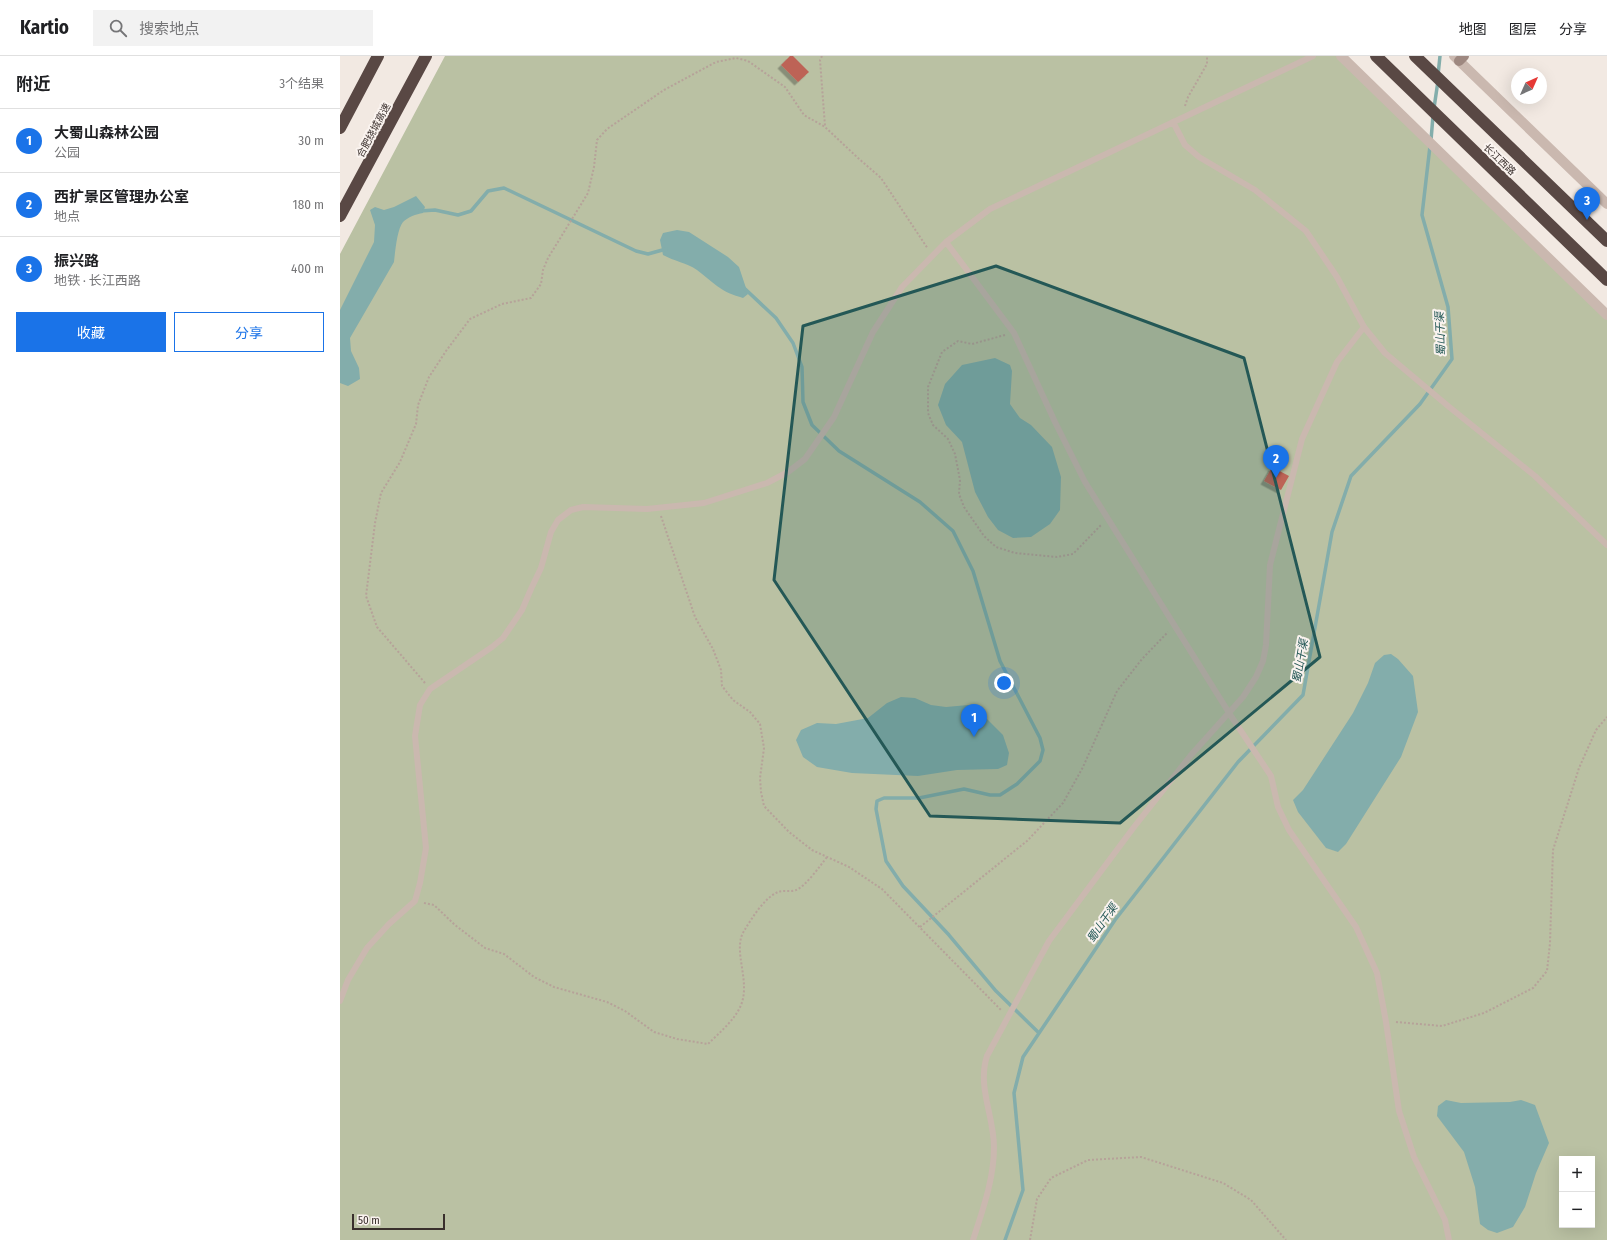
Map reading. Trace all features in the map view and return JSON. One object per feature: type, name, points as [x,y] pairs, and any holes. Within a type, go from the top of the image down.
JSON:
[{"type":"highway","points":[[340,128],[378,56]]},
{"type":"highway","name":"合肥绕城高速","points":[[340,216],[426,56]]},
{"type":"highway","name":"长江西路","points":[[1376,56],[1607,280]]},
{"type":"highway","name":"长江西路","points":[[1415,56],[1607,241]]},
{"type":"street","points":[[1341,56],[1607,315]]},
{"type":"street","points":[[1459,58],[1607,204]]},
{"type":"lane","points":[[340,1001],[348,980],[368,948],[389,924],[415,900],[420,883],[426,848],[415,736],[420,705],[430,689],[503,638],[525,603],[541,568],[550,532],[561,516],[582,506],[647,509],[704,503],[767,483],[788,472],[805,459],[826,430],[834,417],[874,332],[902,287],[946,242],[990,209],[1313,56]]},
{"type":"lane","points":[[1173,122],[1185,144],[1199,157],[1255,190],[1306,231],[1337,277],[1364,326],[1386,353],[1534,476],[1607,545]]},
{"type":"lane","points":[[946,242],[1014,333],[1054,422],[1086,482],[1230,714],[1271,776],[1278,807],[1289,830],[1356,927],[1377,973],[1399,1111],[1414,1157],[1445,1220],[1449,1240]]},
{"type":"lane","points":[[973,1240],[990,1186],[994,1149],[994,1136],[983,1081],[984,1067],[987,1056],[1049,941],[1134,826],[1191,755],[1230,714],[1256,678],[1266,645],[1270,564],[1302,440],[1337,362],[1364,326]]},
{"type":"path","points":[[822,56],[820,60],[825,127]]},
{"type":"path","points":[[1181,118],[1188,97],[1207,64],[1207,56]]},
{"type":"path","points":[[430,689],[398,654],[377,627],[366,596],[375,523],[382,493],[400,462],[416,424],[418,405],[430,376],[446,351],[470,319],[502,304],[531,298],[541,284],[543,270],[548,258],[588,193],[594,167],[597,140],[607,129],[664,90],[716,62],[736,58],[748,61],[785,87],[804,115],[825,127],[881,178],[933,256]]},
{"type":"path","points":[[1014,333],[972,344],[958,341],[942,352],[928,387],[928,413],[933,425],[948,439],[955,454],[960,480],[959,494],[964,507],[984,536],[996,547],[1015,553],[1057,557],[1073,554],[1108,518]]},
{"type":"path","points":[[658,508],[695,617],[714,649],[721,670],[722,686],[733,700],[750,712],[760,724],[764,748],[760,778],[764,806],[789,832],[812,850],[850,867],[882,889],[1009,1015]]},
{"type":"path","points":[[920,927],[1027,841],[1063,803],[1083,767],[1117,691],[1142,659],[1174,625]]},
{"type":"path","points":[[1386,1022],[1442,1026],[1484,1013],[1533,988],[1547,971],[1550,943],[1553,850],[1579,768],[1596,730],[1607,717]]},
{"type":"path","points":[[415,900],[434,905],[455,926],[485,948],[504,954],[534,977],[547,984],[607,1002],[625,1012],[654,1032],[677,1039],[708,1044],[725,1028],[741,1005],[744,981],[739,947],[743,932],[765,901],[778,892],[797,890],[812,876],[827,857]]},
{"type":"path","points":[[1030,1240],[1037,1199],[1051,1178],[1088,1160],[1141,1157],[1223,1183],[1251,1200],[1286,1240]]},
{"type":"highlighted area","points":[[996,266],[1244,358],[1320,657],[1120,823],[930,816],[774,580],[803,326]]},
{"type":"green space","points":[[445,56],[1341,56],[1607,315],[1607,1240],[340,1240],[340,254]]},
{"type":"water","points":[[416,196],[425,207],[423,213],[410,217],[401,225],[394,262],[350,338],[351,351],[359,368],[360,379],[348,386],[340,383],[340,310],[374,242],[375,225],[370,210],[375,207],[384,210],[394,207]]},
{"type":"water","points":[[677,230],[689,232],[728,257],[739,267],[748,294],[743,298],[729,293],[717,286],[700,272],[663,255],[660,240],[663,233]]},
{"type":"water","points":[[995,358],[1010,365],[1012,371],[1010,404],[1020,418],[1031,425],[1052,447],[1061,477],[1060,510],[1050,524],[1031,537],[1013,538],[998,530],[988,517],[975,492],[962,442],[946,425],[938,405],[945,384],[962,365]]},
{"type":"water","points":[[1391,654],[1398,659],[1413,676],[1418,712],[1401,757],[1346,844],[1338,852],[1326,848],[1298,812],[1293,800],[1303,790],[1353,713],[1368,683],[1375,663],[1384,655]]},
{"type":"water","points":[[901,697],[915,698],[931,705],[946,707],[968,705],[979,711],[1003,735],[1009,753],[1007,765],[998,769],[957,770],[918,776],[852,773],[817,767],[803,757],[796,740],[801,730],[817,723],[836,724],[868,718],[887,703]]},
{"type":"water","points":[[1446,1100],[1461,1103],[1510,1102],[1521,1100],[1535,1105],[1549,1143],[1536,1173],[1525,1207],[1513,1227],[1497,1233],[1488,1230],[1480,1224],[1475,1187],[1464,1152],[1437,1116],[1438,1106]]},
{"type":"building","points":[[790,56],[793,56],[809,72],[798,82],[781,65]]},
{"type":"building","points":[[1272,467],[1289,476],[1281,490],[1264,481]]},
{"type":"waterway","name":"蜀山干渠","points":[[1438,75],[1440,56]]},
{"type":"waterway","name":"蜀山干渠","points":[[1434,108],[1438,81]]},
{"type":"waterway","name":"蜀山干渠","points":[[1431,140],[1433,116]]},
{"type":"waterway","name":"蜀山干渠","points":[[1005,1240],[1023,1190],[1014,1093],[1023,1057],[1115,920],[1238,762],[1303,695],[1332,532],[1351,476],[1420,404],[1452,359],[1448,307],[1422,215],[1430,146]]},
{"type":"waterway","points":[[420,211],[435,210],[458,215],[471,211],[488,191],[504,188],[636,251],[648,254],[666,249]]},
{"type":"waterway","points":[[743,287],[776,318],[793,343],[802,367],[803,402],[812,425],[839,451],[920,502],[953,531],[973,571],[1000,661],[1040,738],[1043,750],[1040,761],[1017,784],[1000,795],[990,795],[964,789],[919,798],[884,798],[877,801],[876,809],[886,861],[903,886],[949,935],[996,991],[1039,1033]]},
{"type":"place","name":"振兴路","points":[[1587,220]]},
{"type":"place","name":"西扩景区管理办公室","points":[[1276,478]]},
{"type":"place","name":"大蜀山森林公园","points":[[974,737]]}]
